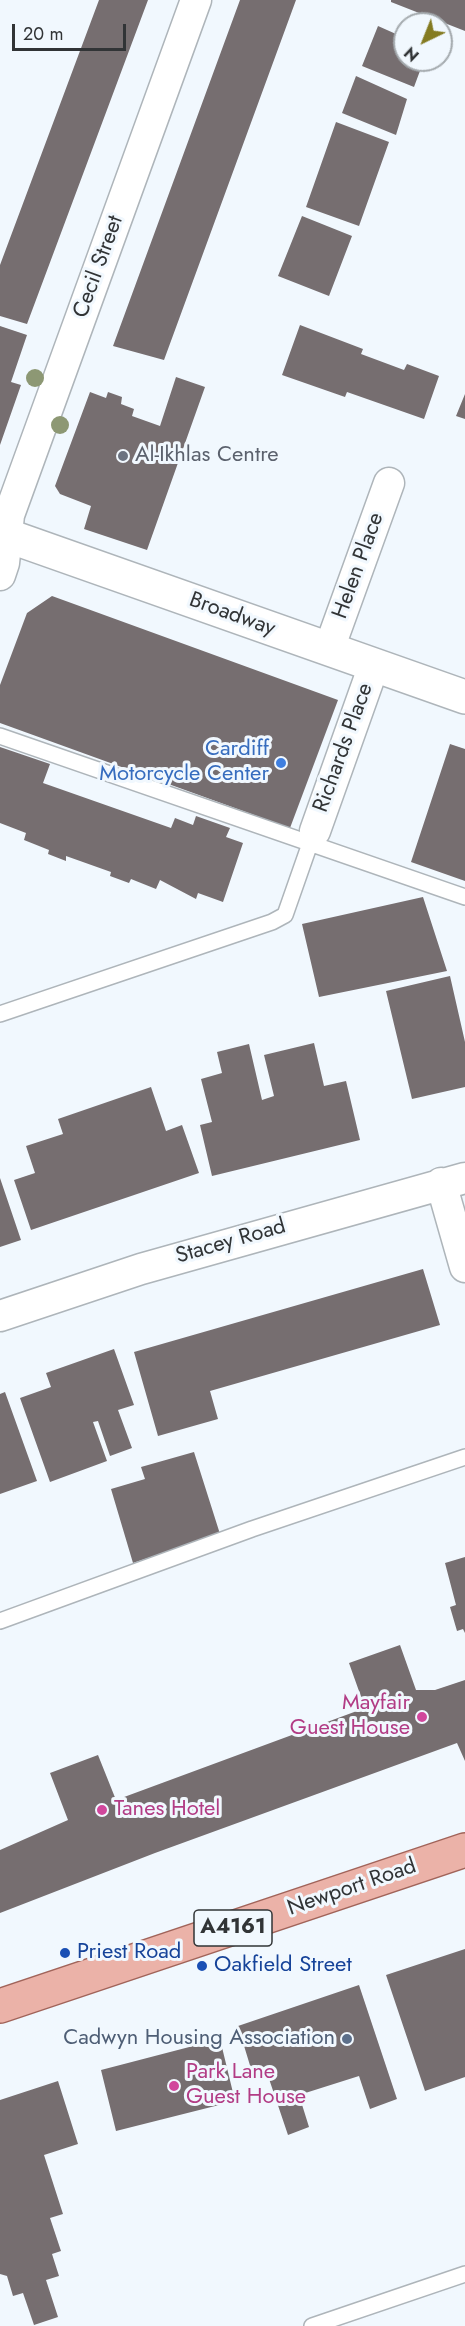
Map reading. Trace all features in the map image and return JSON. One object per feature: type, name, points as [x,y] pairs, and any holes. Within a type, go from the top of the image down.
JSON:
[{"type":"main road","name":"Broadway","points":[[4,534],[465,697]]},
{"type":"main road","name":"Newport Road","points":[[0,2006],[465,1850]]},
{"type":"street","name":"Cecil Street","points":[[0,575],[4,534],[9,514],[196,0]]},
{"type":"street","name":"Helen Place","points":[[329,649],[389,483]]},
{"type":"street","name":"Richards Place","points":[[312,837],[374,665]]},
{"type":"street","points":[[453,1180],[465,1267]]},
{"type":"street","name":"Stacey Road","points":[[0,1316],[141,1269],[453,1180]]},
{"type":"lane","points":[[0,736],[312,837],[465,897]]},
{"type":"lane","points":[[0,1014],[272,922],[285,915],[312,837]]},
{"type":"lane","points":[[0,1622],[252,1529],[465,1457]]},
{"type":"lane","points":[[312,2326],[465,2274]]},
{"type":"building","points":[[99,0],[148,0],[27,324],[0,316],[0,265]]},
{"type":"building","points":[[240,0],[296,0],[164,360],[113,346]]},
{"type":"building","points":[[391,0],[465,0],[465,31],[453,26],[453,12],[417,12],[391,2]]},
{"type":"building","points":[[378,26],[393,33],[393,72],[420,72],[414,87],[362,66]]},
{"type":"building","points":[[356,76],[407,99],[396,135],[342,113]]},
{"type":"building","points":[[336,122],[389,142],[359,226],[306,207]]},
{"type":"building","points":[[302,216],[352,236],[329,296],[278,276]]},
{"type":"building","points":[[300,325],[363,349],[361,354],[404,370],[407,364],[439,376],[424,419],[347,392],[345,397],[282,375]]},
{"type":"building","points":[[0,326],[27,335],[11,382],[21,385],[0,445]]},
{"type":"building","name":"Al-Ikhlas Centre","points":[[176,377],[205,387],[147,550],[84,529],[91,506],[60,494],[55,486],[90,392],[106,398],[108,392],[122,397],[121,404],[134,409],[132,416],[160,426]]},
{"type":"building","points":[[465,394],[465,419],[456,416]]},
{"type":"building","points":[[52,596],[338,700],[290,828],[0,723],[0,685],[27,613]]},
{"type":"building","points":[[450,744],[465,749],[465,881],[411,862]]},
{"type":"building","points":[[0,747],[50,764],[43,783],[171,828],[175,818],[193,825],[196,816],[230,828],[226,837],[243,843],[223,902],[198,893],[196,899],[160,880],[156,889],[131,879],[129,883],[110,876],[111,872],[66,856],[66,861],[48,854],[49,850],[24,840],[26,833],[0,823]]},
{"type":"building","points":[[423,897],[447,971],[319,997],[302,924]]},
{"type":"building","points":[[450,976],[465,1042],[465,1087],[412,1099],[386,991]]},
{"type":"building","points":[[314,1043],[324,1086],[346,1081],[360,1140],[212,1176],[200,1125],[212,1122],[201,1079],[222,1073],[217,1052],[249,1044],[262,1100],[274,1096],[264,1055]]},
{"type":"building","points":[[151,1087],[166,1131],[182,1125],[199,1173],[31,1230],[14,1180],[35,1173],[26,1146],[63,1134],[58,1119]]},
{"type":"building","points":[[0,1178],[21,1240],[0,1247]]},
{"type":"building","points":[[423,1269],[440,1325],[210,1391],[218,1419],[158,1436],[134,1352]]},
{"type":"building","points":[[114,1349],[134,1405],[118,1410],[132,1448],[110,1456],[98,1421],[93,1422],[107,1461],[50,1482],[20,1398],[51,1387],[46,1373]]},
{"type":"building","points":[[5,1392],[37,1481],[0,1494],[0,1394]]},
{"type":"building","points":[[194,1452],[220,1534],[133,1563],[111,1489],[145,1479],[141,1467]]},
{"type":"building","points":[[465,1557],[465,1633],[463,1629],[457,1631],[450,1607],[456,1605],[445,1563]]},
{"type":"building","points":[[400,1645],[416,1690],[435,1690],[465,1680],[465,1761],[457,1743],[155,1853],[0,1913],[0,1850],[68,1820],[50,1773],[98,1755],[116,1800],[365,1708],[349,1663]]},
{"type":"building","points":[[465,1949],[465,2077],[425,2091],[386,1975]]},
{"type":"building","points":[[359,1985],[397,2099],[370,2109],[359,2076],[299,2095],[309,2127],[288,2135],[265,2067],[252,2072],[238,2026]]},
{"type":"building","points":[[220,2039],[235,2101],[116,2131],[101,2070]]},
{"type":"building","points":[[58,2081],[78,2144],[44,2155],[63,2214],[50,2218],[61,2251],[52,2254],[59,2276],[46,2280],[58,2317],[34,2325],[23,2293],[13,2296],[7,2276],[0,2274],[0,2100]]},
{"type":"place","name":"Al-Ikhlas Centre","points":[[123,456]]},
{"type":"place","name":"Cardiff Motorcycle Center","points":[[281,763]]},
{"type":"place","name":"Mayfair Guest House","points":[[422,1717]]},
{"type":"place","name":"Tanes Hotel","points":[[102,1810]]},
{"type":"place","name":"Priest Road","points":[[65,1953]]},
{"type":"place","name":"Oakfield Street","points":[[202,1966]]},
{"type":"place","name":"Cadwyn Housing Association","points":[[347,2039]]},
{"type":"place","name":"Park Lane Guest House","points":[[174,2086]]}]
